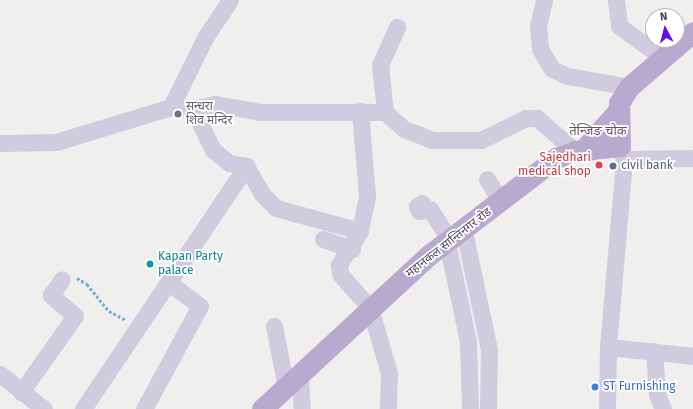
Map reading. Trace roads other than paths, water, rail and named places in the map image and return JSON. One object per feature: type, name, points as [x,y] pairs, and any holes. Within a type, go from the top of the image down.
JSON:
[{"type":"main road","points":[[622,153],[619,103],[629,87],[662,57],[693,32]]},
{"type":"main road","points":[[579,150],[620,110]]},
{"type":"main road","name":"महानकल सान्तिनगर रोड","points":[[262,409],[293,382],[370,308],[454,238],[556,158],[579,150],[622,153]]},
{"type":"street","points":[[171,108],[206,36],[230,0]]},
{"type":"street","points":[[544,0],[538,25],[540,49],[552,69],[568,76],[629,87]]},
{"type":"street","points":[[616,0],[619,26],[662,57]]},
{"type":"street","points":[[385,112],[380,65],[397,27]]},
{"type":"street","points":[[0,143],[56,142],[171,108],[193,110],[215,104],[260,112],[385,112],[404,129],[432,140],[481,140],[526,118],[537,118],[579,150]]},
{"type":"street","points":[[193,110],[213,150],[229,164],[246,166]]},
{"type":"street","points":[[360,111],[367,196],[360,231],[352,249],[339,265],[340,274],[370,308],[389,373],[388,409]]},
{"type":"street","points":[[607,409],[608,347],[622,153],[693,158]]},
{"type":"street","points":[[246,166],[262,194],[276,208],[360,231]]},
{"type":"street","points":[[82,409],[246,166]]},
{"type":"street","points":[[487,179],[501,202]]},
{"type":"street","points":[[422,203],[417,206],[419,210],[430,209],[454,238],[489,350],[488,409]]},
{"type":"street","points":[[454,238],[468,342],[470,409]]},
{"type":"street","points":[[323,239],[352,249]]},
{"type":"street","points":[[22,392],[75,316],[51,295],[62,279]]},
{"type":"street","points":[[144,409],[200,306],[168,282]]},
{"type":"street","points":[[274,326],[302,409]]},
{"type":"street","points":[[608,347],[693,356]]},
{"type":"street","points":[[654,351],[657,394],[662,409]]},
{"type":"street","points":[[0,374],[44,409]]},
{"type":"place","name":"सन्धरा शिव मन्दिर","points":[[178,114]]},
{"type":"place","name":"Sajedhari medical shop","points":[[599,165]]},
{"type":"place","name":"civil bank","points":[[613,166]]},
{"type":"place","name":"Kapan Party palace","points":[[150,264]]},
{"type":"place","name":"ST Furnishing","points":[[595,387]]},
{"type":"district","name":"तेन्जिङ चोक","points":[[598,131]]}]
